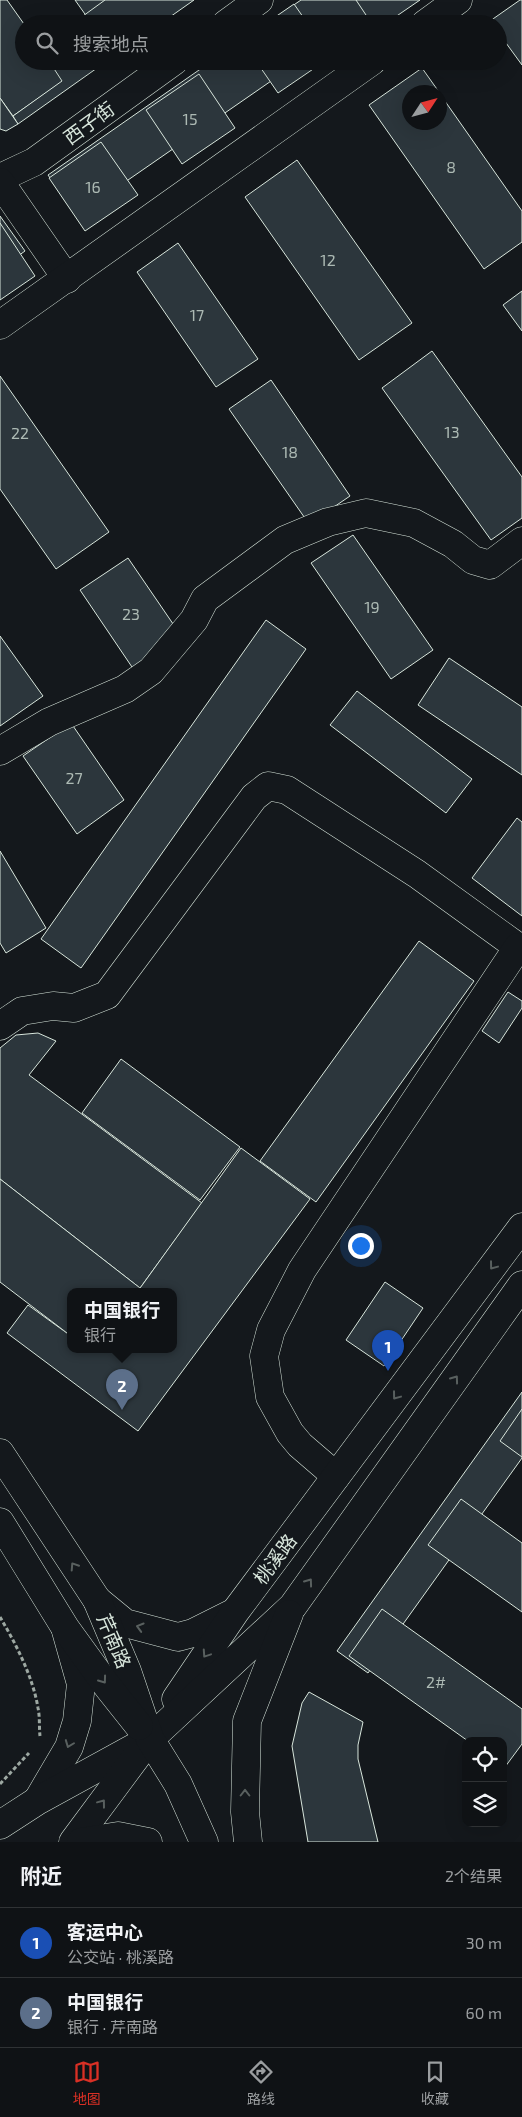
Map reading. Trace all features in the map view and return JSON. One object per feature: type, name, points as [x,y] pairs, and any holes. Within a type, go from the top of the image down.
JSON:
[{"type":"street","points":[[238,15],[259,0]]},
{"type":"street","points":[[437,15],[458,0]]},
{"type":"street","name":"西子街","points":[[0,180],[34,162],[162,70]]},
{"type":"street","points":[[0,326],[359,70]]},
{"type":"street","points":[[0,180],[67,279]]},
{"type":"street","points":[[0,751],[49,722],[125,689],[151,671],[194,620],[205,599],[285,540],[328,522],[366,513],[414,523],[453,544],[473,560],[490,565],[522,541]]},
{"type":"street","points":[[0,1026],[22,1011],[52,1006],[74,1008],[107,995],[254,797],[268,786],[287,790],[417,874],[520,948],[302,1270],[271,1330],[264,1356],[270,1397],[290,1433],[300,1446],[336,1476]]},
{"type":"street","name":"桃溪路","points":[[150,1738],[235,1612],[522,1227]]},
{"type":"street","points":[[73,1842],[150,1738],[293,1606],[522,1285]]},
{"type":"street","name":"芹南路","points":[[0,1453],[97,1600],[128,1670],[150,1738],[178,1784],[204,1842]]},
{"type":"street","points":[[0,1522],[66,1629],[108,1687],[150,1738]]},
{"type":"street","points":[[97,1600],[125,1623],[178,1637],[198,1631],[235,1612]]},
{"type":"street","points":[[248,1842],[245,1804],[247,1721],[293,1606]]},
{"type":"street","points":[[37,1801],[69,1747],[78,1721],[80,1684],[66,1629]]},
{"type":"street","points":[[0,1825],[37,1801],[150,1738]]},
{"type":"street","points":[[81,1842],[118,1836],[148,1842]]},
{"type":"path","points":[[0,1618],[10,1634],[30,1678],[38,1708],[40,1739]]},
{"type":"path","points":[[0,1784],[34,1747]]},
{"type":"building","points":[[0,0],[7,0],[18,15],[15,15],[15,70],[56,70],[63,81],[13,116],[0,98]]},
{"type":"building","points":[[75,0],[153,0],[164,15],[86,15]]},
{"type":"building","points":[[105,0],[194,0],[173,15],[84,15]]},
{"type":"building","points":[[301,0],[389,0],[367,15],[279,15]]},
{"type":"building","points":[[356,0],[420,0],[398,15],[366,15]]},
{"type":"building","points":[[522,0],[522,65],[507,44],[507,15],[499,15]]},
{"type":"building","points":[[294,4],[302,15],[278,15]]},
{"type":"building","points":[[55,70],[94,70],[18,124],[13,116],[62,81]]},
{"type":"building","points":[[199,70],[287,70],[76,216],[48,175]]},
{"type":"building","points":[[262,70],[312,70],[278,93]]},
{"type":"building","points":[[419,70],[423,70],[434,85],[402,85],[402,130],[447,130],[447,104],[522,211],[522,242],[484,269],[369,105]]},
{"type":"building","points":[[199,74],[235,128],[182,164],[146,110]]},
{"type":"building","points":[[0,98],[18,124],[6,131],[0,129]]},
{"type":"building","points":[[101,142],[138,195],[85,231],[49,178]]},
{"type":"building","points":[[297,160],[412,323],[359,360],[245,197]]},
{"type":"building","points":[[0,216],[25,251],[0,269]]},
{"type":"building","points":[[0,223],[35,276],[0,300]]},
{"type":"building","points":[[178,243],[258,359],[216,387],[137,272]]},
{"type":"building","points":[[522,291],[522,331],[503,305]]},
{"type":"building","points":[[432,351],[522,477],[522,518],[491,540],[382,388]]},
{"type":"building","points":[[0,376],[109,532],[56,569],[0,489]]},
{"type":"building","points":[[271,380],[350,496],[309,524],[229,409]]},
{"type":"building","points":[[353,535],[433,650],[391,679],[311,563]]},
{"type":"building","points":[[128,558],[182,637],[134,670],[80,590]]},
{"type":"building","points":[[266,620],[306,649],[81,968],[41,939]]},
{"type":"building","points":[[0,636],[43,696],[0,726]]},
{"type":"building","points":[[449,658],[522,707],[522,775],[418,705]]},
{"type":"building","points":[[357,691],[472,779],[446,813],[330,725]]},
{"type":"building","points":[[71,723],[124,800],[77,834],[23,756]]},
{"type":"building","points":[[517,818],[522,822],[522,916],[472,878]]},
{"type":"building","points":[[0,851],[46,928],[6,953],[0,943]]},
{"type":"building","points":[[419,941],[474,981],[316,1202],[260,1161]]},
{"type":"building","points":[[508,992],[522,1001],[522,1008],[499,1043],[482,1031]]},
{"type":"building","points":[[38,1033],[56,1041],[29,1075],[202,1203],[140,1288],[0,1179],[0,1048],[16,1035]]},
{"type":"building","points":[[121,1059],[240,1147],[200,1200],[82,1113]]},
{"type":"building","points":[[241,1148],[310,1199],[138,1431],[7,1333],[28,1305],[67,1333],[67,1353],[177,1353],[177,1288],[140,1288]]},
{"type":"building","points":[[0,1179],[140,1288],[67,1288],[67,1333],[0,1282]]},
{"type":"building","points":[[385,1282],[423,1308],[384,1366],[346,1340]]},
{"type":"building","points":[[522,1392],[522,1458],[368,1673],[337,1651]]},
{"type":"building","points":[[522,1409],[522,1457],[500,1441]]},
{"type":"building","points":[[461,1499],[522,1543],[522,1612],[428,1545]]},
{"type":"building","points":[[382,1609],[522,1709],[522,1744],[507,1764],[507,1737],[462,1737],[349,1656]]},
{"type":"building","points":[[309,1692],[363,1722],[358,1745],[358,1759],[378,1842],[308,1842],[292,1746],[302,1703]]},
{"type":"place","name":"客运中心","points":[[388,1371]]},
{"type":"place","name":"中国银行","points":[[122,1410]]}]
